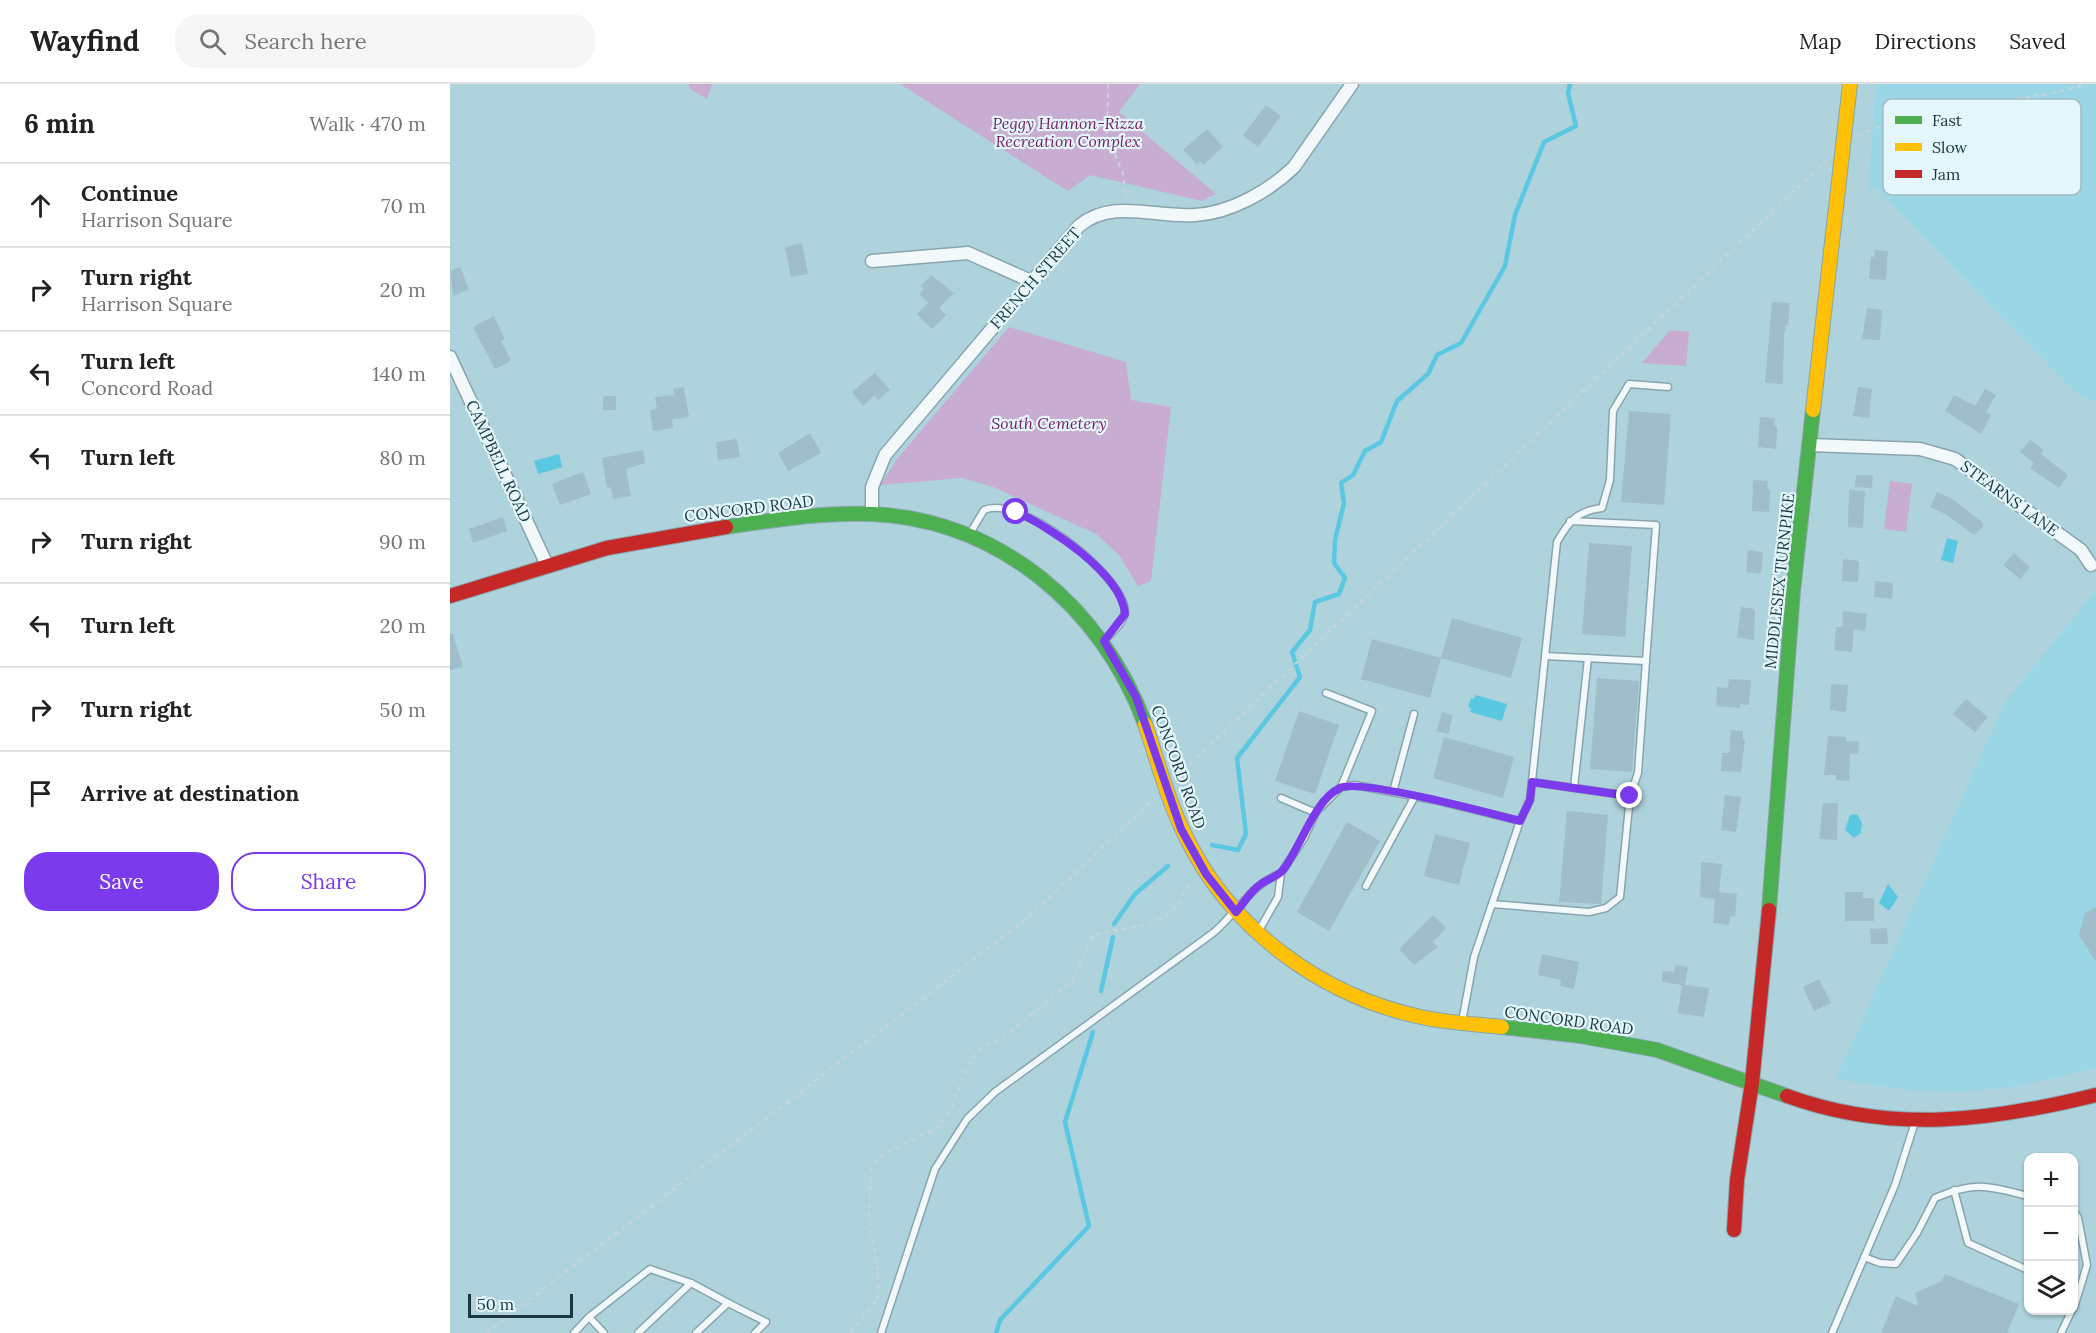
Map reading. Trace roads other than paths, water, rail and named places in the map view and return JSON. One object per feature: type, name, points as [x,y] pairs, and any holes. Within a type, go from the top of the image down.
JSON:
[{"type":"main road","name":"MIDDLESEX TURNPIKE","points":[[1734,1230],[1737,1180],[1752,1083],[1769,915],[1793,591],[1850,84]]},
{"type":"main road","name":"CONCORD ROAD","points":[[450,596],[607,548],[694,531],[782,519],[872,514],[921,520],[992,545],[1036,573],[1074,606],[1104,641],[1136,697],[1181,829],[1206,874],[1236,912],[1257,933],[1290,961],[1330,985],[1378,1005],[1420,1018],[1604,1038],[1681,1056],[1837,1113],[1915,1122],[1939,1121],[2035,1109],[2096,1095]]},
{"type":"street","name":"FRENCH STREET","points":[[872,514],[872,487],[885,455],[1064,241],[1089,218],[1100,212],[1128,211],[1194,216],[1208,214],[1268,188],[1294,167],[1352,84]]},
{"type":"street","points":[[872,261],[968,253],[1031,281]]},
{"type":"street","name":"CAMPBELL ROAD","points":[[450,357],[547,565]]},
{"type":"street","name":"STEARNS LANE","points":[[1810,445],[1920,449],[1955,459],[2081,550],[2091,565]]},
{"type":"lane","points":[[1462,1022],[1474,957],[1520,821],[1530,800],[1553,560],[1557,542],[1569,521],[1580,513],[1602,508],[1610,480],[1613,411],[1629,384],[1668,387]]},
{"type":"lane","points":[[969,535],[984,510],[997,506],[1033,519],[1068,542],[1104,576],[1125,608],[1123,619],[1104,641]]},
{"type":"lane","points":[[1492,904],[1589,912],[1606,908],[1620,897],[1630,796],[1638,773],[1656,525],[1569,521]]},
{"type":"lane","points":[[1545,656],[1646,661]]},
{"type":"lane","points":[[1574,788],[1588,658]]},
{"type":"lane","points":[[1257,933],[1278,897],[1281,873],[1304,838],[1316,813],[1341,787],[1372,711],[1326,693]]},
{"type":"lane","points":[[1392,792],[1414,714]]},
{"type":"lane","points":[[1532,782],[1630,796]]},
{"type":"lane","points":[[1341,787],[1355,785],[1415,796],[1520,821]]},
{"type":"lane","points":[[1366,886],[1415,796]]},
{"type":"lane","points":[[1281,798],[1316,813]]},
{"type":"lane","points":[[881,1333],[935,1169],[967,1119],[995,1092],[1213,933],[1236,912],[1256,888],[1269,877],[1281,873]]},
{"type":"lane","points":[[1832,1333],[1895,1185],[1915,1122]]},
{"type":"lane","points":[[1864,1257],[1880,1263],[1896,1264],[1912,1242],[1935,1198],[1954,1190],[1978,1184],[2024,1195]]},
{"type":"lane","points":[[1954,1190],[1968,1243],[2024,1268]]},
{"type":"lane","points":[[2078,1218],[2087,1265],[2078,1285]]},
{"type":"lane","points":[[574,1333],[589,1317],[650,1269],[691,1283],[766,1322],[755,1333]]},
{"type":"lane","points":[[638,1333],[691,1283]]},
{"type":"lane","points":[[696,1333],[728,1303]]},
{"type":"lane","points":[[2061,1333],[2070,1315]]},
{"type":"lane","points":[[589,1317],[604,1333]]},
{"type":"waterway","points":[[1212,845],[1238,850],[1246,834],[1237,758],[1300,677],[1292,652],[1310,630],[1315,602],[1339,594],[1345,578],[1334,563],[1335,540],[1344,503],[1341,483],[1353,475],[1365,451],[1381,442],[1397,401],[1428,374],[1437,355],[1461,343],[1505,266],[1515,215],[1544,142],[1576,126],[1568,93],[1570,84]]},
{"type":"waterway","points":[[1114,924],[1135,894],[1168,866]]},
{"type":"waterway","points":[[1101,991],[1113,937]]},
{"type":"waterway","points":[[996,1333],[1000,1320],[1089,1226],[1065,1122],[1093,1032]]},
{"type":"park label","name":"Peggy Hannon-Rizza Recreation Complex","points":[[1068,132]]},
{"type":"park label","name":"South Cemetery","points":[[1049,423]]}]
